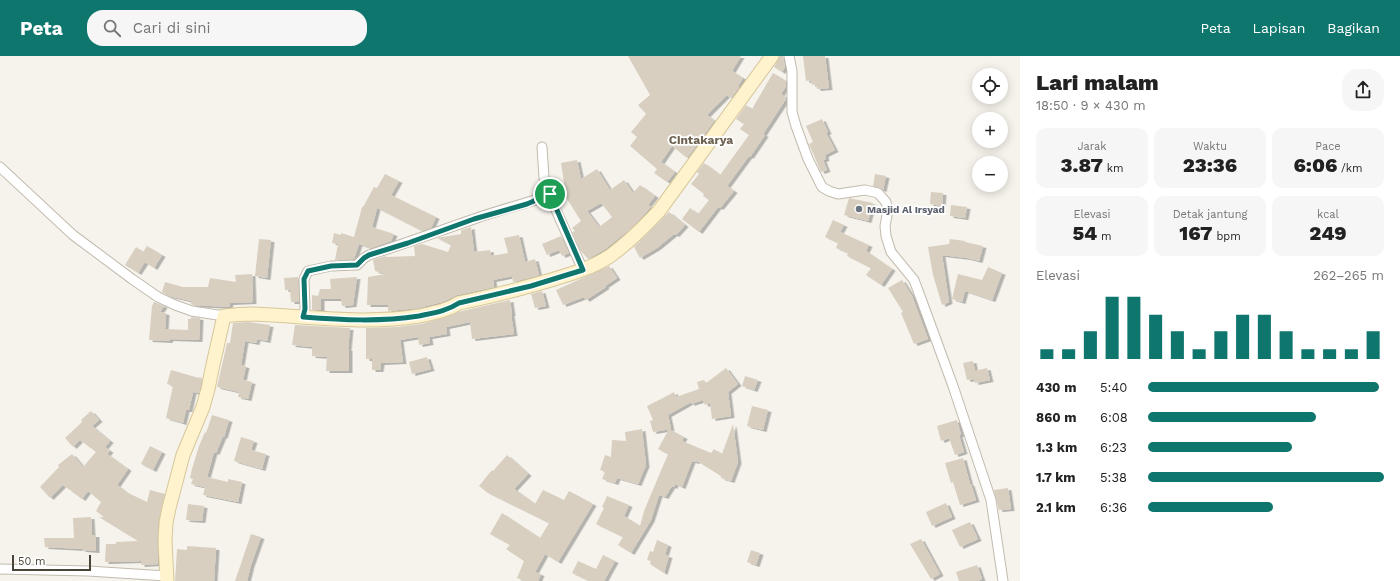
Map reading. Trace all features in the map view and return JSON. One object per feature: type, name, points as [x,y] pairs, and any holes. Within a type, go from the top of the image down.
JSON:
[{"type":"street","points":[[0,167],[73,235],[132,279],[158,296],[175,305],[192,311],[224,316],[243,314],[346,321],[381,320],[430,314],[450,309],[459,303],[525,288],[583,270],[609,256],[659,211],[772,56]]},
{"type":"street","points":[[789,56],[792,71],[794,119],[808,159],[822,187],[838,194],[865,190],[878,193],[886,202],[888,210],[885,226],[886,236],[891,252],[914,280],[954,386],[991,500],[1003,581]]},
{"type":"street","points":[[542,147],[544,178],[583,270]]},
{"type":"street","points":[[303,317],[305,309],[304,279],[308,271],[331,266],[357,265],[369,255],[408,243],[474,219],[527,204],[550,194]]},
{"type":"street","points":[[0,569],[88,571],[167,578],[165,541],[169,508],[183,455],[203,407],[208,390],[224,316]]},
{"type":"building","points":[[628,56],[741,56],[732,71],[743,78],[738,86],[739,87],[731,98],[727,95],[707,115],[714,121],[687,158],[672,146],[661,162],[675,172],[667,182],[654,173],[657,169],[630,146],[637,137],[631,132],[646,114],[638,105],[650,95]]},
{"type":"building","points":[[780,56],[783,56],[785,67],[782,72],[774,67]]},
{"type":"building","points":[[803,56],[825,56],[829,88],[817,89],[816,84],[812,85],[811,80],[806,81]]},
{"type":"building","points":[[773,73],[786,81],[786,86],[781,94],[786,99],[763,134],[765,135],[727,186],[734,191],[720,208],[718,207],[699,232],[682,219],[690,208],[698,214],[709,200],[691,184],[699,174],[697,172],[704,163],[720,175],[749,135],[740,129],[744,124],[736,119],[746,105],[752,109]]},
{"type":"building","points":[[822,119],[828,132],[826,133],[835,150],[825,155],[826,159],[823,160],[827,170],[821,172],[809,144],[813,142],[806,126]]},
{"type":"building","points":[[577,160],[581,179],[597,169],[610,190],[624,180],[633,193],[640,185],[655,196],[648,205],[651,207],[630,229],[605,249],[588,259],[580,250],[572,232],[575,231],[572,228],[581,221],[562,191],[565,189],[561,163]],"holes":[[[601,203],[612,217],[599,227],[587,211]]]},
{"type":"building","points":[[385,174],[399,181],[391,195],[436,217],[431,228],[422,231],[377,208],[372,227],[394,234],[391,241],[371,248],[359,244],[354,259],[335,260],[338,244],[332,243],[334,233],[341,235],[341,233],[354,237],[362,207],[374,187],[377,188]]},
{"type":"building","points":[[875,174],[886,176],[883,190],[873,186]]},
{"type":"building","points":[[931,192],[943,193],[942,206],[930,204]]},
{"type":"building","name":"Masjid Al Irsyad","points":[[849,198],[873,203],[868,221],[844,215]]},
{"type":"building","points":[[951,205],[967,207],[965,218],[950,216]]},
{"type":"building","points":[[669,212],[685,225],[676,235],[674,234],[657,248],[640,258],[634,247]]},
{"type":"building","points":[[833,220],[844,225],[840,232],[869,245],[866,251],[892,269],[881,285],[866,275],[871,268],[847,256],[848,253],[836,248],[838,243],[825,237]]},
{"type":"building","points":[[471,227],[474,252],[490,250],[491,256],[508,253],[504,238],[519,235],[525,262],[535,259],[539,275],[513,282],[512,276],[493,280],[494,287],[457,295],[442,302],[418,308],[388,311],[388,305],[367,305],[368,277],[386,274],[375,271],[373,260],[386,256],[415,256],[414,246],[422,244],[448,252],[451,245],[437,238],[461,234],[461,230]]},
{"type":"building","points":[[561,236],[569,253],[562,256],[559,250],[547,255],[542,244]]},
{"type":"building","points":[[259,239],[271,240],[267,278],[255,276]]},
{"type":"building","points":[[950,239],[983,246],[979,261],[942,255],[949,302],[942,305],[933,275],[928,247],[949,244]]},
{"type":"building","points":[[147,246],[162,255],[154,268],[145,262],[138,273],[125,265],[136,247],[143,252]]},
{"type":"building","points":[[609,266],[617,278],[586,300],[584,297],[563,305],[556,290]]},
{"type":"building","points":[[988,267],[1002,273],[992,300],[965,291],[962,302],[952,299],[958,274],[982,280]]},
{"type":"building","points":[[252,274],[253,302],[230,303],[229,307],[193,305],[191,304],[191,301],[169,296],[162,292],[165,282],[183,287],[208,287],[210,278],[236,282],[235,275]]},
{"type":"building","points":[[298,277],[299,302],[291,302],[290,290],[285,290],[284,278]]},
{"type":"building","points":[[357,277],[353,305],[342,306],[341,299],[321,299],[321,310],[312,310],[312,295],[318,296],[320,289],[331,289],[330,279]]},
{"type":"building","points":[[902,280],[912,296],[928,339],[914,344],[901,313],[903,312],[888,288]]},
{"type":"building","points":[[542,291],[546,306],[535,308],[531,294]]},
{"type":"building","points":[[510,300],[514,334],[472,339],[470,322],[446,327],[447,334],[429,337],[430,343],[419,345],[418,337],[400,340],[403,362],[381,363],[380,370],[372,370],[372,359],[366,359],[366,328],[398,327],[421,324],[462,311]]},
{"type":"building","points":[[154,302],[164,306],[160,312],[166,313],[165,329],[188,330],[188,319],[191,319],[191,317],[200,318],[199,340],[149,340],[152,306]]},
{"type":"building","points":[[248,322],[270,325],[267,341],[257,339],[256,343],[245,341],[241,365],[246,366],[243,380],[252,382],[248,399],[238,397],[239,392],[217,387],[227,343],[230,343],[233,323]]},
{"type":"building","points":[[295,325],[350,328],[348,349],[349,371],[326,371],[327,357],[312,356],[312,347],[292,345]]},
{"type":"building","points":[[427,357],[431,369],[412,374],[409,362]]},
{"type":"building","points":[[973,361],[975,371],[987,368],[990,380],[975,383],[974,379],[967,380],[963,363]]},
{"type":"building","points":[[726,368],[738,384],[728,392],[731,416],[712,419],[710,403],[705,405],[703,400],[691,404],[691,402],[668,415],[671,429],[653,432],[650,421],[653,420],[647,406],[674,392],[676,397],[699,389],[697,382],[704,380],[706,383]]},
{"type":"building","points":[[171,370],[202,378],[199,393],[193,392],[189,410],[186,410],[183,423],[166,418],[173,386],[167,384]]},
{"type":"building","points":[[745,376],[758,380],[754,390],[742,386]]},
{"type":"building","points":[[752,406],[768,410],[763,430],[747,426]]},
{"type":"building","points":[[91,411],[99,420],[92,426],[110,441],[105,447],[110,451],[107,454],[128,469],[117,485],[126,492],[147,502],[150,490],[165,494],[158,523],[158,564],[141,565],[141,561],[105,562],[106,544],[138,541],[99,517],[104,517],[96,511],[101,502],[88,491],[82,499],[63,485],[50,498],[40,487],[59,467],[58,465],[72,454],[83,467],[96,452],[80,440],[73,447],[65,438]]},
{"type":"building","points":[[212,415],[229,420],[224,437],[223,436],[216,453],[214,452],[207,477],[228,482],[228,479],[242,482],[238,502],[203,495],[205,487],[191,484],[193,479],[190,478],[199,446],[205,432],[206,433]]},
{"type":"building","points":[[957,420],[961,435],[959,435],[964,452],[955,455],[949,438],[941,441],[937,426]]},
{"type":"building","points":[[733,424],[738,462],[731,481],[721,478],[721,476],[697,461],[692,461],[682,487],[675,484],[665,497],[659,495],[651,520],[631,553],[618,545],[623,537],[596,524],[604,508],[602,507],[607,496],[629,505],[624,516],[640,526],[644,511],[668,454],[658,449],[669,429],[684,437],[682,441],[711,453],[714,449],[722,454]]},
{"type":"building","points":[[642,429],[646,465],[638,484],[617,478],[615,483],[602,479],[605,472],[600,470],[605,455],[611,457],[612,440],[626,441],[625,432]]},
{"type":"building","points":[[241,437],[254,441],[251,450],[266,454],[262,469],[234,461]]},
{"type":"building","points":[[150,446],[162,452],[153,470],[141,464]]},
{"type":"building","points":[[507,455],[528,474],[514,489],[535,504],[543,490],[564,500],[569,491],[593,504],[558,562],[545,554],[535,572],[541,574],[538,581],[525,581],[517,578],[524,561],[506,549],[510,545],[490,534],[502,513],[540,538],[549,523],[488,493],[479,486]]},
{"type":"building","points":[[963,458],[976,500],[960,505],[945,463]]},
{"type":"building","points":[[1008,488],[1011,509],[999,510],[994,490]]},
{"type":"building","points":[[946,503],[952,517],[932,526],[926,512]]},
{"type":"building","points":[[188,504],[204,506],[202,521],[186,520]]},
{"type":"building","points":[[91,517],[92,535],[96,535],[96,551],[45,547],[44,538],[74,538],[73,518]]},
{"type":"building","points":[[970,522],[978,539],[960,547],[952,530]]},
{"type":"building","points":[[251,534],[261,537],[247,581],[235,581]]},
{"type":"building","points":[[921,539],[940,574],[931,579],[910,544]]},
{"type":"building","points":[[657,540],[668,545],[665,555],[669,556],[664,573],[650,564],[651,561],[647,560],[650,551],[653,552]]},
{"type":"building","points":[[187,546],[216,548],[214,581],[175,581],[177,549],[187,550]]},
{"type":"building","points":[[751,550],[760,553],[756,565],[747,562]]},
{"type":"building","points":[[603,555],[615,561],[604,581],[589,581],[572,573],[578,561],[596,569]]},
{"type":"building","points":[[977,565],[982,579],[977,581],[959,581],[956,572]]},
{"type":"place","name":"Masjid Al Irsyad","points":[[859,209]]},
{"type":"district","name":"Cintakarya","points":[[701,140]]},
{"type":"route","points":[[550,194],[583,270],[531,286],[459,303],[450,309],[408,318],[346,321],[303,317],[305,309],[304,279],[308,271],[312,269],[331,266],[357,265],[369,255],[408,243],[474,219],[527,204],[550,194]]}]
